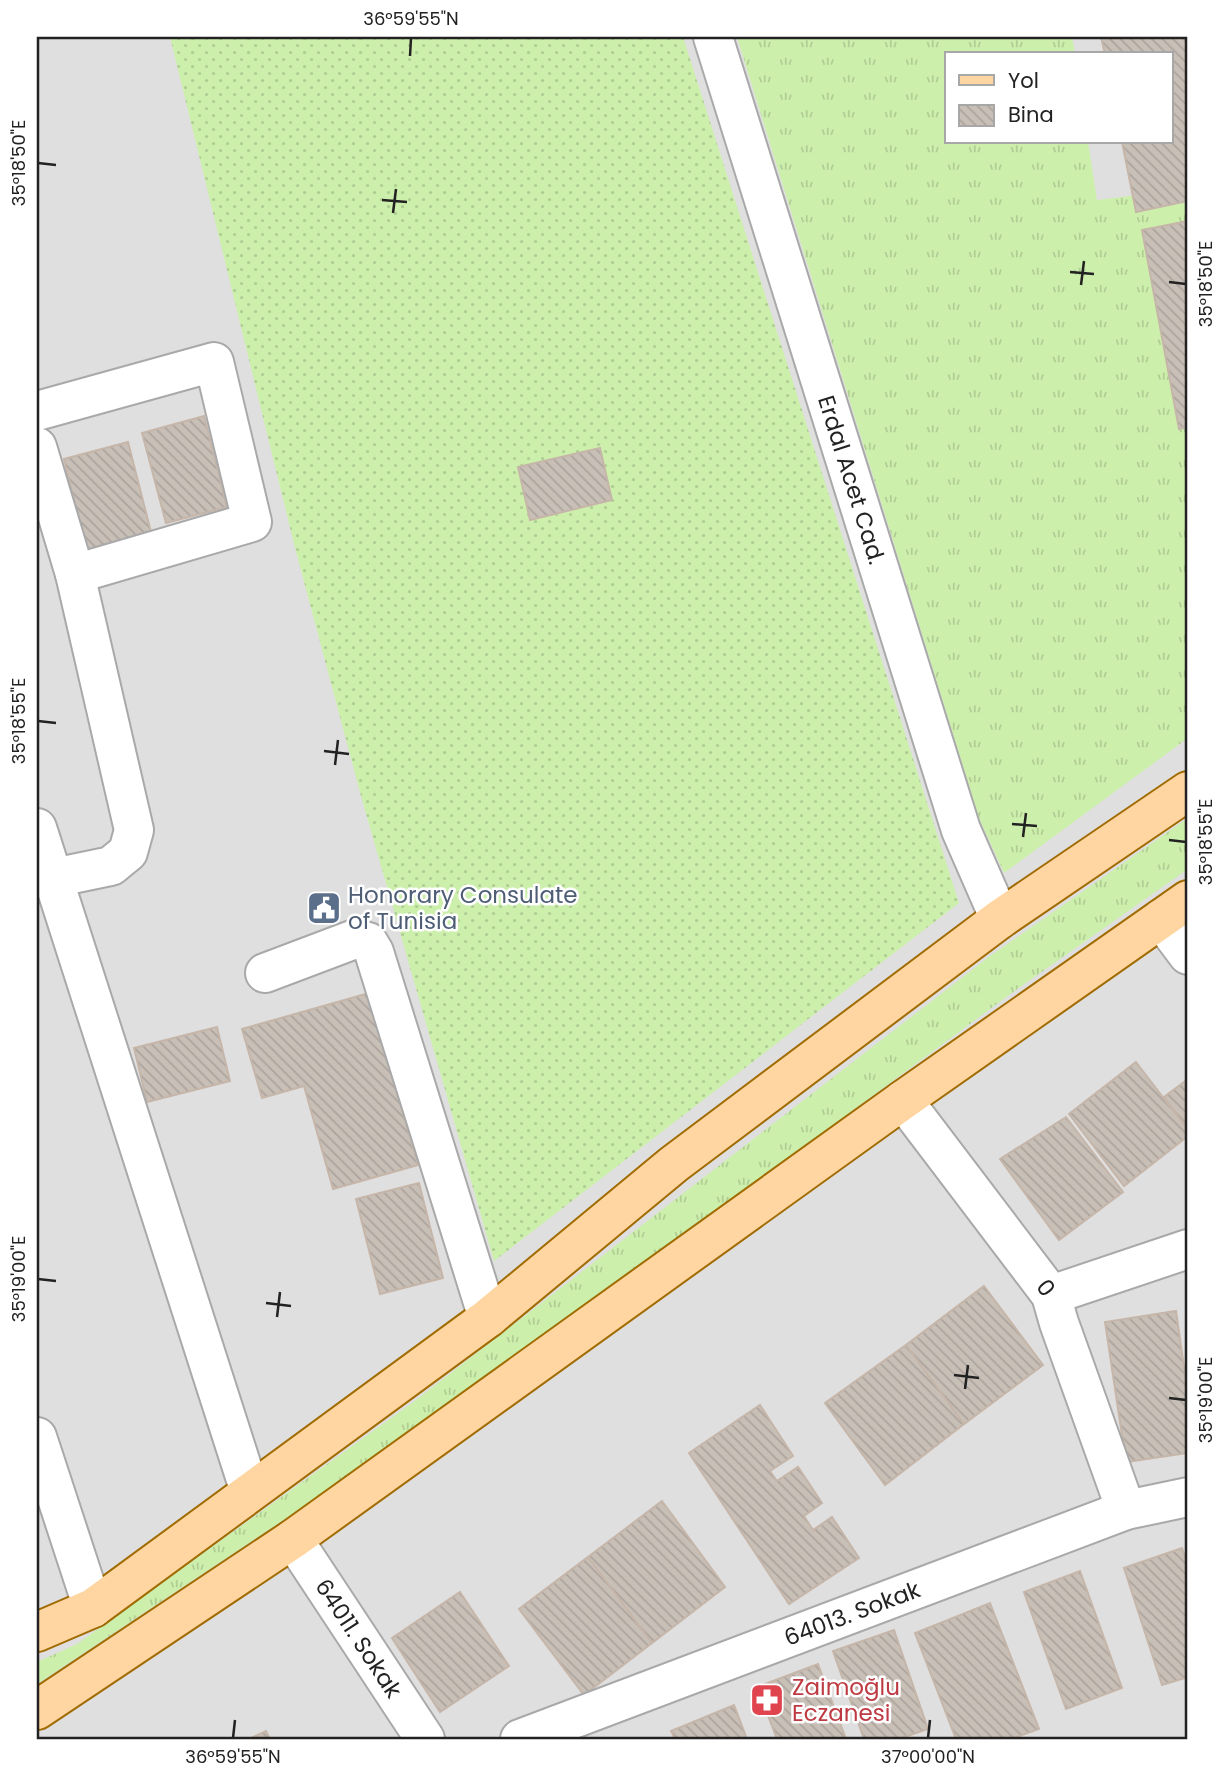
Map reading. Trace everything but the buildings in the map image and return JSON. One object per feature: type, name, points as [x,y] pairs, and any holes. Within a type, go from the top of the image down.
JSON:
[{"type":"main road","points":[[37,1632],[93,1608],[488,1318],[674,1164],[1000,919],[1188,791]]},
{"type":"main road","points":[[37,1710],[293,1539],[903,1100],[1174,910]]},
{"type":"street","name":"Erdal Acet Cad.","points":[[713,37],[961,830],[1000,919]]},
{"type":"street","points":[[37,411],[214,362],[253,522],[75,574]]},
{"type":"street","points":[[37,447],[75,574],[134,830],[128,852],[111,866],[53,878]]},
{"type":"street","points":[[38,835],[250,1492]]},
{"type":"street","points":[[1174,910],[1188,955]]},
{"type":"street","points":[[265,973],[355,939],[368,942],[374,952],[488,1318]]},
{"type":"street","name":"0","points":[[903,1100],[1052,1295],[1059,1323],[1126,1510]]},
{"type":"street","points":[[1052,1295],[1188,1249]]},
{"type":"street","points":[[37,1437],[93,1608]]},
{"type":"street","name":"64013. Sokak","points":[[520,1739],[1126,1510],[1188,1497]]},
{"type":"street","name":"64011. Sokak","points":[[293,1539],[425,1739]]},
{"type":"shaded area","points":[[37,37],[1188,37],[1188,1739],[37,1739]]},
{"type":"green space","points":[[170,37],[683,37],[959,903],[494,1261],[361,796],[295,548]]},
{"type":"green space","points":[[737,37],[1072,37],[1075,52],[945,52],[945,144],[1088,144],[1097,200],[1188,189],[1188,738],[1004,873],[979,818]]},
{"type":"green space","points":[[1188,818],[1188,869],[1016,990],[429,1423],[37,1684],[37,1662],[77,1644],[412,1403],[990,956]]},
{"type":"place","name":"Honorary Consulate of Tunisia","points":[[324,908]]},
{"type":"place","name":"Zaimoğlu Eczanesi","points":[[767,1700]]}]
